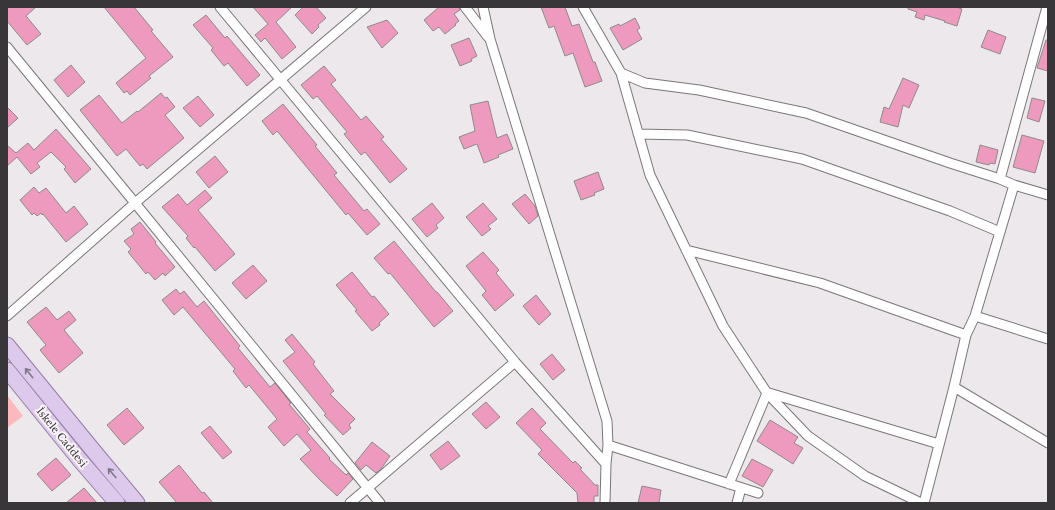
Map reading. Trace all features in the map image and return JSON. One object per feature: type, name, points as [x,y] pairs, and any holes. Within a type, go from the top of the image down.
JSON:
[{"type":"main road","points":[[7,345],[137,503]]},
{"type":"main road","name":"İskele Caddesi","points":[[7,370],[79,459],[117,503]]},
{"type":"street","points":[[220,7],[515,362],[606,464]]},
{"type":"street","points":[[7,316],[135,203],[366,7]]},
{"type":"street","points":[[465,7],[490,40]]},
{"type":"street","points":[[483,7],[490,40],[607,420],[608,445],[605,503]]},
{"type":"street","points":[[584,7],[621,73],[650,175],[723,326],[767,393],[808,436],[864,476],[921,503]]},
{"type":"street","points":[[1000,179],[1047,7]]},
{"type":"street","points":[[7,47],[380,503]]},
{"type":"street","points":[[621,73],[645,83],[699,90],[806,113],[1014,185],[1048,195]]},
{"type":"street","points":[[638,134],[687,135],[802,159],[950,211],[1000,232]]},
{"type":"street","points":[[924,503],[966,335],[975,316],[1014,185]]},
{"type":"street","points":[[686,250],[820,283],[966,335]]},
{"type":"street","points":[[975,316],[1048,339]]},
{"type":"street","points":[[350,503],[515,362]]},
{"type":"street","points":[[954,387],[1048,443]]},
{"type":"street","points":[[729,484],[767,393]]},
{"type":"street","points":[[767,393],[939,444]]},
{"type":"street","points":[[608,445],[758,493]]},
{"type":"street","points":[[737,503],[741,488]]},
{"type":"shaded area","points":[[7,395],[23,416],[7,428]]},
{"type":"building","points":[[7,7],[36,7],[26,16],[41,34],[27,45],[7,21]]},
{"type":"building","points":[[104,7],[134,7],[153,30],[151,31],[173,57],[149,76],[151,78],[130,95],[127,91],[124,93],[116,83],[146,58]]},
{"type":"building","points":[[253,7],[292,7],[276,22],[296,47],[282,59],[265,38],[261,42],[255,35],[268,24]]},
{"type":"building","points":[[303,7],[316,7],[326,18],[318,25],[319,27],[312,34],[295,15]]},
{"type":"building","points":[[439,7],[459,7],[460,10],[454,14],[459,21],[445,34],[439,27],[433,31],[424,20]]},
{"type":"building","points":[[541,7],[565,7],[572,26],[579,24],[593,62],[595,62],[602,81],[585,87],[573,53],[565,56],[554,26],[549,28]]},
{"type":"building","points":[[908,7],[956,7],[962,9],[957,26],[925,15],[924,20],[915,17],[917,12],[908,9]]},
{"type":"building","points":[[206,15],[225,38],[227,36],[260,75],[247,86],[228,63],[224,66],[211,50],[213,48],[193,25]]},
{"type":"building","points":[[635,18],[640,28],[637,30],[642,39],[623,50],[610,28],[619,24],[620,26]]},
{"type":"building","points":[[387,20],[398,33],[382,48],[367,27]]},
{"type":"building","points":[[988,30],[1006,37],[1000,54],[981,47]]},
{"type":"building","points":[[469,38],[477,56],[471,59],[472,61],[460,66],[451,45]]},
{"type":"building","points":[[1046,40],[1048,40],[1048,71],[1037,68]]},
{"type":"building","points":[[71,65],[85,82],[68,97],[54,80]]},
{"type":"building","points":[[324,66],[336,80],[331,84],[361,120],[366,116],[384,137],[381,139],[407,169],[390,183],[365,152],[361,155],[344,134],[347,132],[317,96],[313,99],[301,85]]},
{"type":"building","points":[[903,78],[919,85],[909,108],[903,105],[898,127],[880,122],[884,107],[889,109]]},
{"type":"building","points":[[161,93],[165,98],[167,97],[175,107],[165,115],[184,138],[147,169],[143,164],[140,166],[126,149],[117,156],[80,110],[99,95],[122,123]]},
{"type":"building","points":[[198,96],[214,115],[200,127],[183,108]]},
{"type":"building","points":[[1032,98],[1045,101],[1039,122],[1027,118]]},
{"type":"building","points":[[488,101],[497,138],[507,134],[513,149],[484,163],[477,144],[464,149],[459,137],[475,131],[470,105]]},
{"type":"building","points":[[283,104],[317,145],[315,146],[337,173],[334,175],[364,211],[367,209],[380,224],[367,235],[348,213],[346,215],[277,131],[273,135],[262,121]]},
{"type":"building","points":[[7,107],[18,118],[7,128]]},
{"type":"building","points":[[56,129],[91,169],[75,183],[64,169],[66,167],[51,152],[37,163],[40,167],[31,174],[17,157],[7,166],[7,145],[16,153],[28,143],[34,150]]},
{"type":"building","points":[[1022,135],[1044,141],[1035,173],[1013,167]]},
{"type":"building","points":[[980,145],[998,150],[995,164],[990,163],[989,165],[976,162]]},
{"type":"building","points":[[215,156],[228,172],[209,188],[196,172]]},
{"type":"building","points":[[598,172],[604,189],[594,193],[595,195],[581,200],[574,181]]},
{"type":"building","points":[[34,187],[39,193],[46,188],[66,213],[74,206],[88,224],[66,242],[43,214],[42,215],[41,213],[37,216],[34,213],[32,215],[20,200]]},
{"type":"building","points":[[205,190],[212,198],[198,210],[235,254],[215,271],[186,238],[188,236],[162,207],[178,194],[187,205]]},
{"type":"building","points":[[525,194],[535,206],[538,216],[529,224],[512,204]]},
{"type":"building","points":[[432,203],[444,218],[436,225],[438,228],[427,237],[412,219]]},
{"type":"building","points":[[483,203],[497,219],[488,226],[491,229],[482,236],[466,217]]},
{"type":"building","points":[[140,222],[175,267],[165,276],[163,273],[155,280],[148,272],[146,274],[128,252],[131,249],[124,241],[134,234],[131,229]]},
{"type":"building","points":[[394,241],[453,311],[434,327],[390,273],[388,274],[374,258]]},
{"type":"building","points":[[483,252],[499,270],[496,273],[514,295],[495,311],[482,295],[486,291],[466,266]]},
{"type":"building","points":[[253,265],[267,281],[246,299],[232,283]]},
{"type":"building","points":[[352,272],[372,297],[374,296],[389,314],[379,323],[380,325],[372,331],[336,285]]},
{"type":"building","points":[[176,289],[180,294],[184,291],[197,307],[204,301],[240,346],[238,348],[270,387],[275,383],[291,403],[289,404],[310,429],[307,432],[330,458],[329,459],[346,475],[348,473],[353,479],[337,496],[300,459],[311,450],[297,434],[284,446],[268,427],[277,419],[249,385],[246,388],[233,371],[235,369],[183,307],[174,315],[162,300]]},
{"type":"building","points":[[536,295],[551,314],[539,325],[523,306]]},
{"type":"building","points":[[46,307],[57,320],[69,311],[76,320],[64,330],[83,353],[59,373],[40,350],[46,345],[27,322]]},
{"type":"building","points":[[292,334],[315,362],[313,364],[334,391],[330,394],[355,419],[349,425],[351,428],[343,435],[324,415],[326,414],[283,361],[295,352],[285,340]]},
{"type":"building","points":[[552,354],[565,370],[553,380],[540,364]]},
{"type":"building","points":[[486,402],[500,417],[486,429],[472,414]]},
{"type":"building","points":[[127,408],[144,428],[124,445],[107,425]]},
{"type":"building","points":[[532,408],[546,423],[540,429],[573,463],[575,461],[582,468],[580,469],[595,485],[598,485],[598,496],[594,496],[594,503],[578,503],[577,493],[538,454],[542,450],[516,423]]},
{"type":"building","points":[[770,420],[798,437],[794,443],[803,448],[793,464],[757,441]]},
{"type":"building","points":[[210,426],[232,452],[223,459],[201,433]]},
{"type":"building","points":[[448,441],[460,456],[441,470],[430,455]]},
{"type":"building","points":[[372,442],[390,456],[381,469],[376,473],[366,465],[361,470],[355,463]]},
{"type":"building","points":[[56,458],[71,475],[52,491],[37,474]]},
{"type":"building","points":[[752,459],[773,470],[763,487],[742,476]]},
{"type":"building","points":[[179,465],[202,493],[204,492],[213,503],[177,503],[159,482]]},
{"type":"building","points":[[642,486],[661,490],[659,503],[638,503]]},
{"type":"building","points":[[84,488],[97,503],[66,503]]}]
